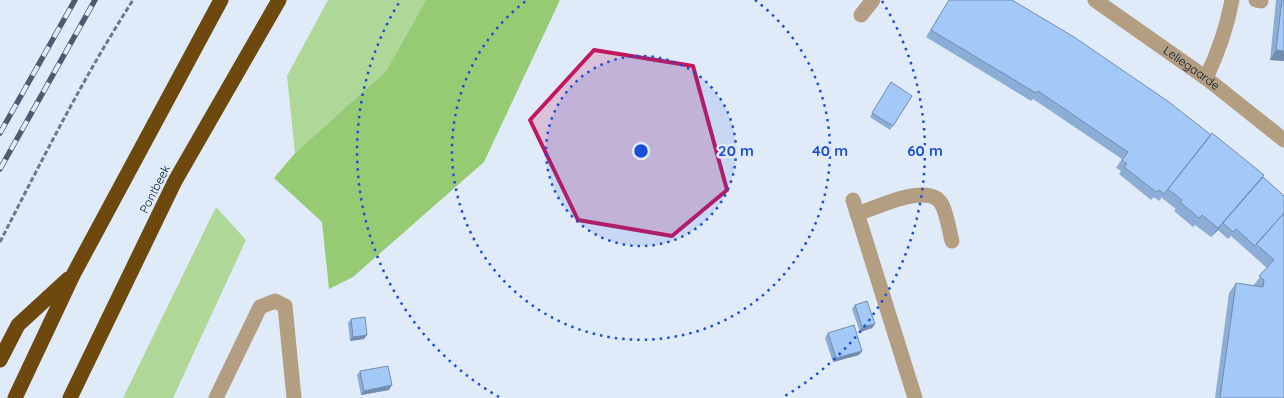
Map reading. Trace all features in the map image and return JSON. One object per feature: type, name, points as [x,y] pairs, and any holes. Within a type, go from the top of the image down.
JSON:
[{"type":"highway","points":[[15,398],[72,275],[221,0]]},
{"type":"highway","name":"Pontbeek","points":[[70,398],[175,181],[279,0]]},
{"type":"highway","points":[[0,360],[18,325],[72,275]]},
{"type":"street","points":[[860,14],[872,0]]},
{"type":"street","name":"Leliegaarde","points":[[1095,0],[1206,78],[1284,140]]},
{"type":"street","points":[[1206,78],[1216,58],[1229,19],[1232,0]]},
{"type":"street","points":[[914,398],[855,207],[922,193],[932,195],[941,203],[952,241]]},
{"type":"street","points":[[216,398],[260,307],[275,301],[285,306],[294,398]]},
{"type":"path","points":[[0,242],[63,119],[108,38],[133,0]]},
{"type":"highlighted area","points":[[594,50],[693,66],[727,190],[672,236],[578,220],[530,120]]},
{"type":"green space","points":[[328,0],[426,0],[386,71],[295,153],[287,76]]},
{"type":"green space","points":[[426,0],[560,0],[484,162],[353,277],[329,289],[322,222],[274,178],[295,153],[386,71]]},
{"type":"green space","points":[[216,207],[246,240],[173,398],[123,398]]},
{"type":"building","points":[[949,0],[1012,0],[1074,37],[1169,102],[1211,135],[1164,194],[1159,190],[1156,192],[1124,167],[1127,164],[1122,160],[1128,152],[1038,91],[1036,93],[931,30]]},
{"type":"building","points":[[1282,0],[1284,0],[1284,51],[1276,50]]},
{"type":"building","points":[[891,82],[912,96],[893,126],[872,113]]},
{"type":"building","points":[[1212,133],[1264,175],[1218,228],[1202,215],[1199,218],[1180,202],[1182,200],[1168,189]]},
{"type":"building","points":[[1263,177],[1284,196],[1284,213],[1255,246],[1236,229],[1233,232],[1223,223]]},
{"type":"building","points":[[1284,213],[1284,398],[1220,398],[1236,283],[1263,287],[1264,280],[1259,276],[1274,260],[1256,244]]},
{"type":"building","points":[[867,301],[875,324],[862,327],[855,305]]},
{"type":"building","points":[[365,317],[367,335],[353,337],[351,319]]},
{"type":"building","points":[[854,325],[862,351],[836,358],[828,333]]},
{"type":"building","points":[[388,366],[392,385],[364,391],[360,371]]},
{"type":"railway","points":[[0,133],[75,0]]},
{"type":"railway","points":[[0,169],[95,0]]}]
